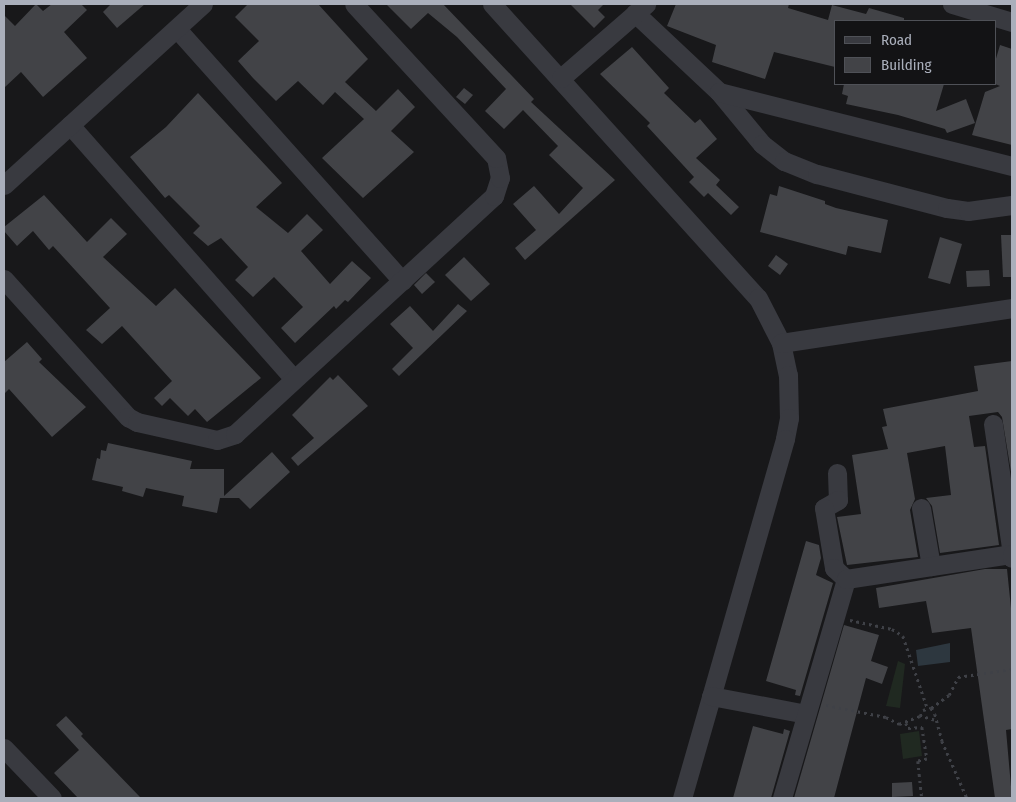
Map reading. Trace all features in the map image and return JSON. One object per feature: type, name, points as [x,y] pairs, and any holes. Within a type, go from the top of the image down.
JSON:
[{"type":"street","points":[[5,182],[203,4]]},
{"type":"street","points":[[4,280],[128,417],[137,422],[217,440],[235,434],[293,378],[494,196],[500,178],[496,158],[354,4]]},
{"type":"street","points":[[492,4],[561,78],[758,298],[781,343],[788,376],[789,418],[785,439],[682,798]]},
{"type":"street","points":[[952,4],[992,9],[1012,22]]},
{"type":"street","points":[[561,78],[640,8],[719,92],[762,144],[784,161],[817,174],[947,208],[968,211],[1012,205]]},
{"type":"street","points":[[177,28],[402,281]]},
{"type":"street","points":[[719,92],[1012,166]]},
{"type":"street","points":[[70,125],[293,378]]},
{"type":"street","points":[[781,343],[1012,308]]},
{"type":"street","points":[[993,424],[1012,558]]},
{"type":"street","points":[[837,473],[838,500],[824,508],[834,568],[846,579]]},
{"type":"street","points":[[921,508],[930,566]]},
{"type":"street","points":[[846,579],[1012,554]]},
{"type":"street","points":[[782,798],[846,579]]},
{"type":"street","points":[[711,696],[808,707]]},
{"type":"street","points":[[4,748],[52,798]]},
{"type":"path","points":[[835,616],[892,629],[903,636],[927,707]]},
{"type":"path","points":[[927,707],[931,708],[949,695],[958,677],[1012,669]]},
{"type":"path","points":[[808,707],[906,723],[920,716],[927,707]]},
{"type":"path","points":[[931,708],[934,720],[967,798]]},
{"type":"path","points":[[920,716],[934,720]]},
{"type":"path","points":[[906,723],[908,728],[922,728],[927,759],[918,761],[922,798]]},
{"type":"shaded area","points":[[950,643],[950,662],[918,666],[916,650]]},
{"type":"shaded area","points":[[898,661],[905,664],[900,708],[886,706]]},
{"type":"shaded area","points":[[919,731],[922,756],[903,759],[900,734]]},
{"type":"building","points":[[36,4],[43,11],[52,4],[81,4],[87,10],[64,32],[87,58],[43,97],[21,72],[4,88],[4,15],[15,26]]},
{"type":"building","points":[[111,4],[145,4],[117,28],[103,12]]},
{"type":"building","points":[[248,4],[318,4],[368,59],[345,82],[376,111],[398,89],[415,107],[391,131],[414,152],[363,198],[322,158],[364,119],[335,92],[323,105],[298,81],[276,101],[238,61],[259,41],[235,17]]},
{"type":"building","points":[[386,4],[443,4],[534,99],[531,102],[615,180],[525,260],[515,248],[536,230],[513,204],[534,186],[559,214],[583,188],[549,155],[558,146],[523,110],[504,129],[485,111],[506,89],[457,37],[428,13],[411,29]]},
{"type":"building","points":[[570,4],[604,4],[598,10],[605,17],[594,28]]},
{"type":"building","points":[[676,4],[789,4],[788,8],[828,20],[832,5],[866,14],[869,8],[904,18],[904,20],[834,20],[834,67],[774,52],[765,79],[712,62],[716,45],[667,26]]},
{"type":"building","points":[[1000,45],[1012,49],[1012,145],[972,135],[985,92],[1000,86],[996,84],[996,59]]},
{"type":"building","points":[[632,47],[669,88],[664,93],[695,123],[700,119],[717,139],[696,158],[720,180],[716,185],[739,207],[731,215],[708,193],[704,197],[689,182],[694,177],[647,126],[650,123],[600,74]]},
{"type":"building","points":[[844,85],[944,85],[936,111],[966,99],[975,123],[947,133],[945,129],[898,115],[846,104],[848,96],[842,94]]},
{"type":"building","points":[[464,88],[473,95],[465,104],[456,97]]},
{"type":"building","points":[[198,93],[282,183],[256,207],[288,233],[307,214],[323,230],[301,251],[330,284],[352,261],[371,278],[348,302],[345,300],[336,309],[334,306],[295,343],[281,328],[303,307],[274,277],[253,297],[235,280],[248,267],[221,238],[208,246],[193,233],[200,226],[169,195],[165,198],[130,157],[166,127]]},
{"type":"building","points":[[779,186],[825,201],[825,204],[836,208],[888,220],[881,253],[848,246],[846,255],[760,232],[770,194],[777,196]]},
{"type":"building","points":[[44,195],[87,242],[111,218],[127,234],[103,257],[156,306],[175,288],[261,378],[207,422],[195,409],[188,416],[170,398],[162,406],[154,398],[172,381],[122,326],[102,344],[86,330],[110,308],[53,246],[49,250],[33,231],[17,246],[4,231],[4,227]]},
{"type":"building","points":[[1001,235],[1012,235],[1012,277],[1003,277]]},
{"type":"building","points":[[940,237],[962,244],[950,284],[928,278]]},
{"type":"building","points":[[776,255],[788,264],[780,275],[768,266]]},
{"type":"building","points":[[464,257],[490,284],[471,301],[445,275]]},
{"type":"building","points":[[989,270],[990,286],[967,287],[966,271]]},
{"type":"building","points":[[426,273],[435,282],[422,294],[414,285]]},
{"type":"building","points":[[458,304],[467,311],[399,376],[392,369],[413,348],[390,324],[410,306],[433,331]]},
{"type":"building","points":[[27,342],[42,359],[39,362],[86,407],[52,437],[9,389],[4,394],[4,362]]},
{"type":"building","points":[[1012,361],[1012,478],[1002,417],[998,412],[969,416],[974,447],[985,446],[999,545],[940,553],[932,506],[926,498],[951,495],[945,446],[907,453],[915,499],[910,510],[918,557],[847,565],[837,517],[861,514],[852,455],[888,449],[882,427],[887,426],[883,409],[978,391],[974,366]]},
{"type":"building","points":[[338,375],[368,406],[298,466],[291,458],[314,438],[292,415],[330,377],[333,380]]},
{"type":"building","points":[[108,443],[192,461],[190,469],[224,469],[224,496],[272,452],[290,472],[250,509],[239,498],[220,498],[217,513],[182,506],[184,496],[146,488],[143,497],[122,491],[123,487],[92,480],[97,458],[100,459],[101,450],[106,451]]},
{"type":"building","points":[[806,541],[819,545],[821,558],[816,575],[833,583],[800,696],[795,695],[796,690],[766,681]]},
{"type":"building","points":[[985,569],[1007,569],[1012,618],[1012,729],[1006,730],[1012,798],[995,798],[971,628],[932,633],[926,601],[879,608],[876,588]]},
{"type":"building","points":[[844,625],[879,635],[871,661],[888,667],[882,684],[866,678],[834,798],[794,798]]},
{"type":"building","points":[[66,716],[83,734],[81,736],[141,798],[78,798],[54,773],[79,750],[56,725]]},
{"type":"building","points":[[753,726],[783,734],[784,729],[790,731],[771,798],[733,798]]},
{"type":"building","points":[[912,782],[913,796],[892,797],[892,783]]}]
